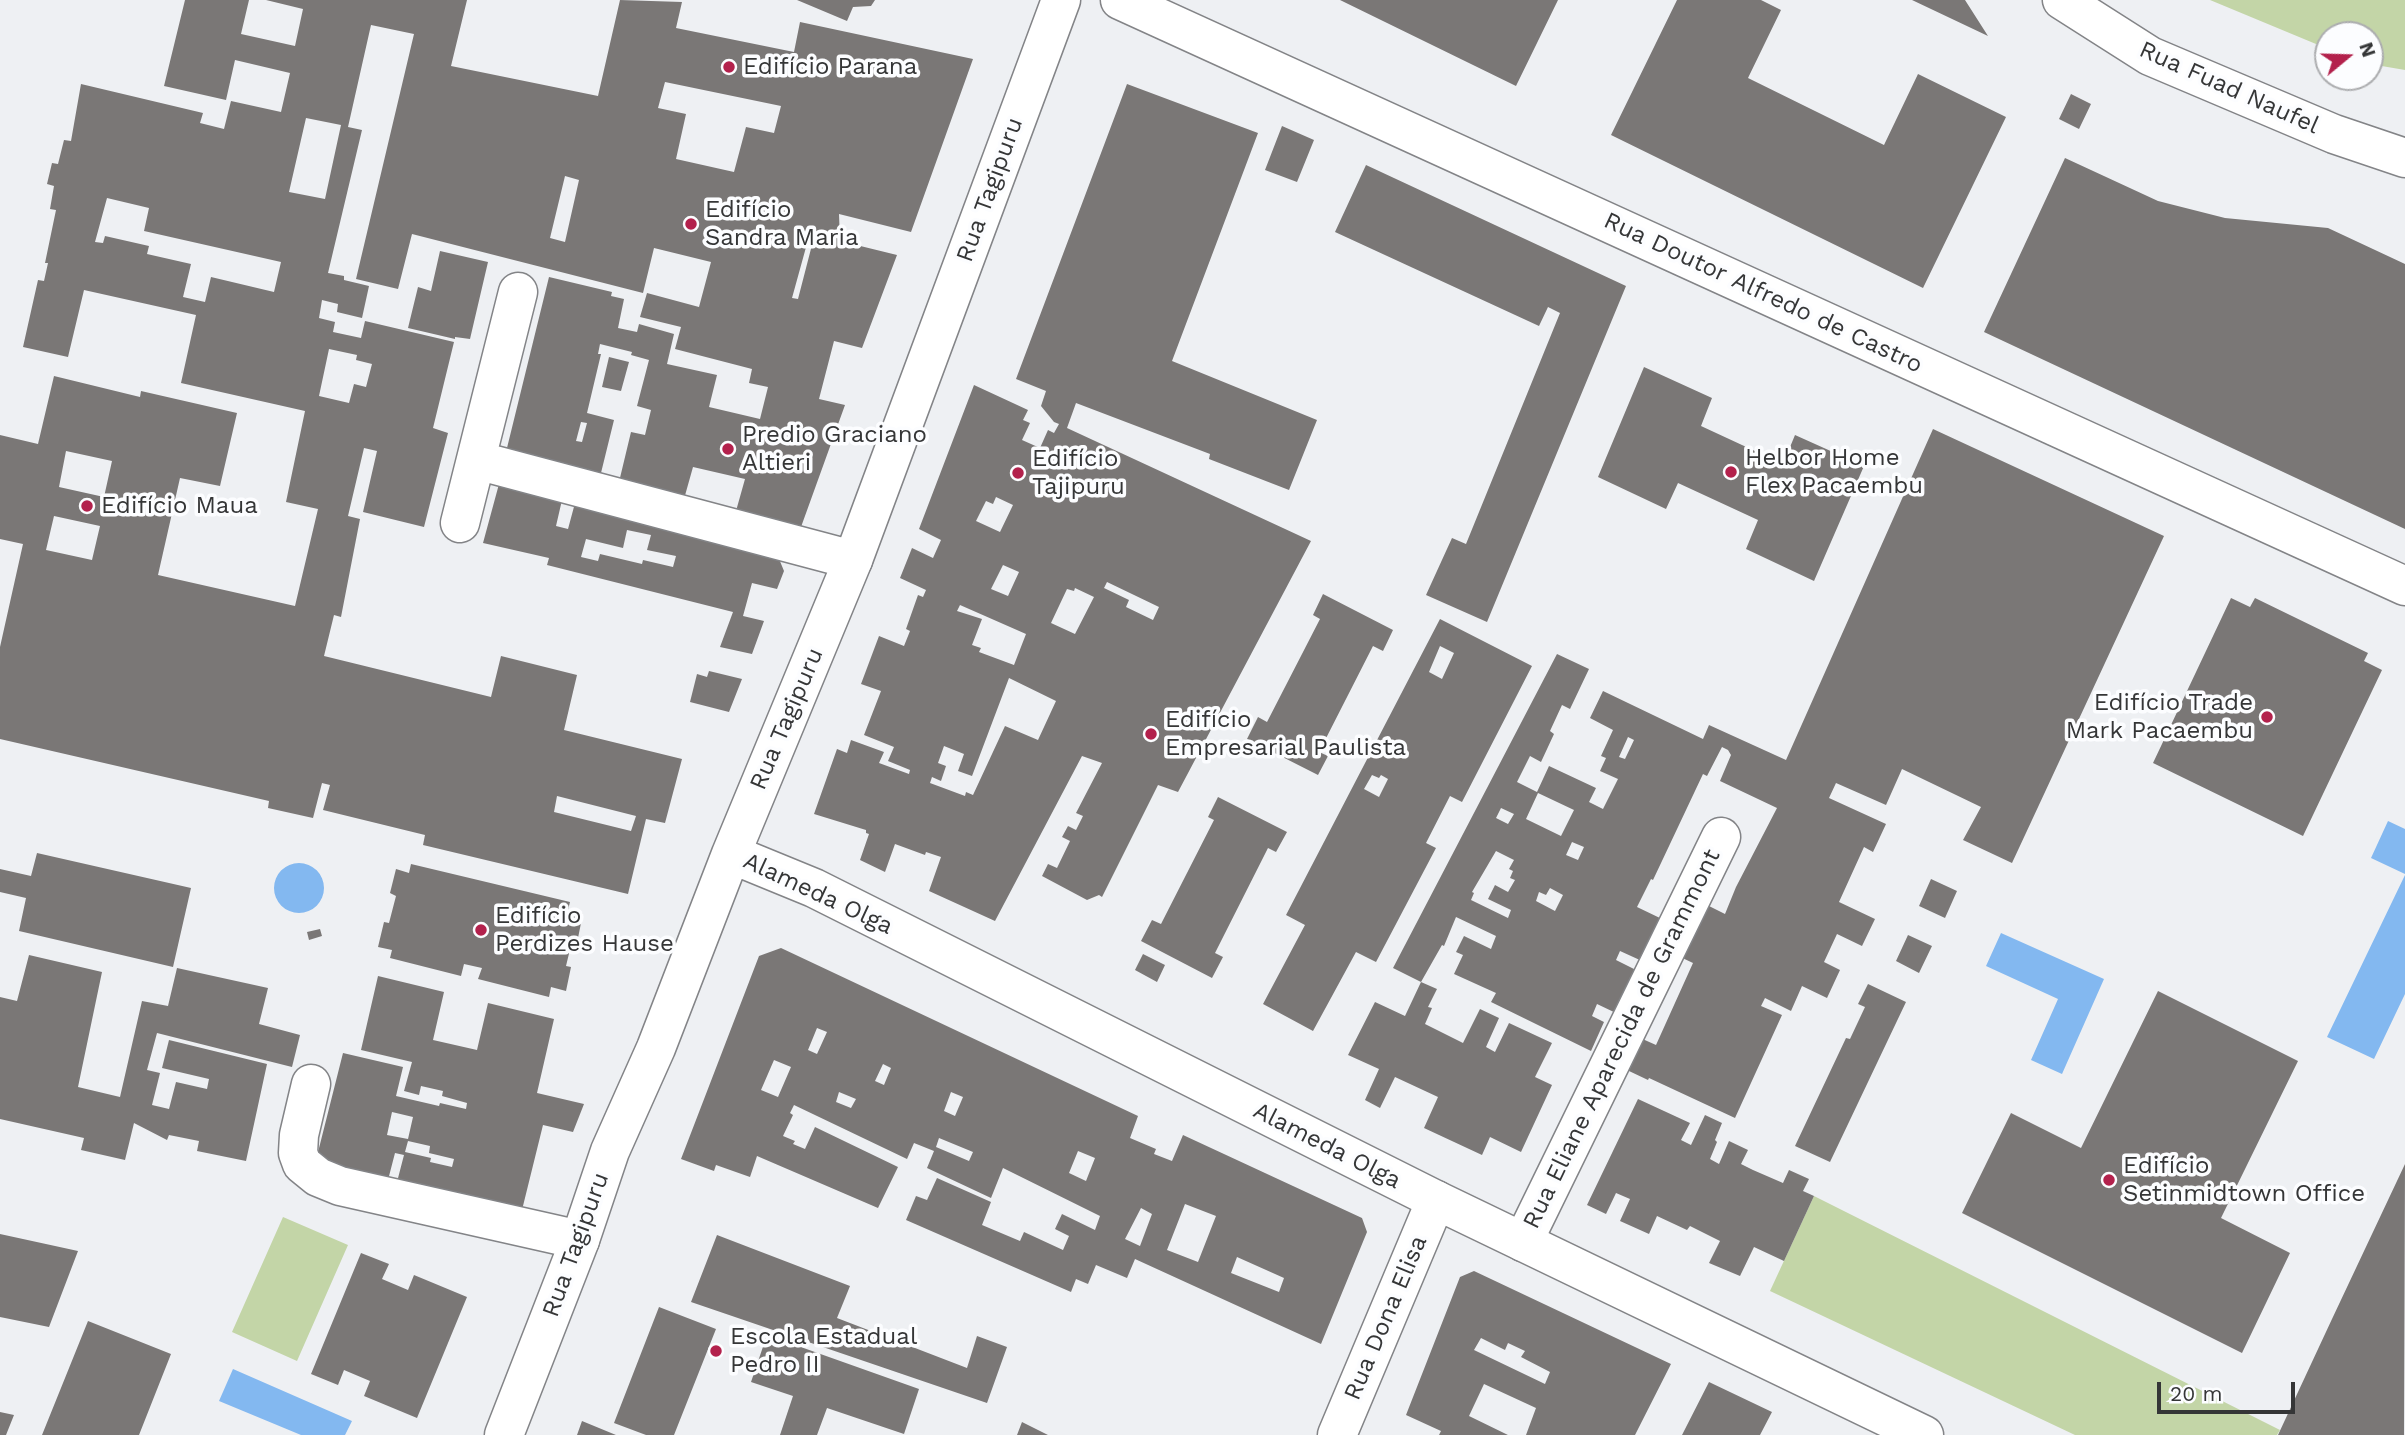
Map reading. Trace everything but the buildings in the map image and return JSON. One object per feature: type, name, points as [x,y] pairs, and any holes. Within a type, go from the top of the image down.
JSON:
[{"type":"street","name":"Rua Tagipuru","points":[[505,1435],[580,1240],[610,1151],[656,1048],[731,854],[853,560],[1061,0]]},
{"type":"street","name":"Rua Doutor Alfredo de Castro","points":[[1120,0],[2405,586]]},
{"type":"street","name":"Rua Fuad Naufel","points":[[2062,0],[2150,56],[2334,134],[2405,158]]},
{"type":"street","points":[[460,523],[518,292]]},
{"type":"street","points":[[476,460],[853,560]]},
{"type":"street","name":"Rua Eliane Aparecida de Grammont","points":[[1523,1242],[1721,837]]},
{"type":"street","name":"Alameda Olga","points":[[731,854],[814,888],[1436,1200],[1924,1435]]},
{"type":"street","points":[[311,1084],[299,1135],[298,1153],[302,1164],[318,1177],[340,1186],[580,1240]]},
{"type":"street","name":"Rua Dona Elisa","points":[[1337,1435],[1436,1200]]},
{"type":"green space","points":[[2210,0],[2405,0],[2405,70],[2384,66],[2384,21],[2314,21],[2314,43]]},
{"type":"green space","points":[[1814,1196],[2280,1430],[2277,1435],[2075,1435],[1770,1291]]},
{"type":"green space","points":[[283,1217],[348,1245],[297,1361],[232,1332]]},
{"type":"water","points":[[2388,821],[2405,829],[2405,874],[2371,858]]},
{"type":"water","points":[[299,863],[317,870],[324,888],[317,906],[299,913],[281,906],[274,888],[281,870]]},
{"type":"water","points":[[2405,875],[2405,994],[2374,1059],[2327,1037]]},
{"type":"water","points":[[2001,933],[2104,979],[2062,1074],[2031,1060],[2058,999],[1986,966]]},
{"type":"water","points":[[233,1369],[352,1421],[345,1435],[301,1435],[219,1401]]},
{"type":"place","name":"Edifício Parana","points":[[729,67]]},
{"type":"place","name":"Edifício Sandra Maria","points":[[691,224]]},
{"type":"place","name":"Predio Graciano Altieri","points":[[728,449]]},
{"type":"place","name":"Helbor Home Flex Pacaembu","points":[[1731,472]]},
{"type":"place","name":"Edifício Tajipuru","points":[[1018,473]]},
{"type":"place","name":"Edifício Maua","points":[[87,506]]},
{"type":"place","name":"Edifício Trade Mark Pacaembu","points":[[2267,717]]},
{"type":"place","name":"Edifício Empresarial Paulista","points":[[1151,734]]},
{"type":"place","name":"Edifício Perdizes Hause","points":[[481,930]]},
{"type":"place","name":"Edifício Setinmidtown Office","points":[[2109,1180]]},
{"type":"place","name":"Escola Estadual Pedro II","points":[[716,1351]]}]
